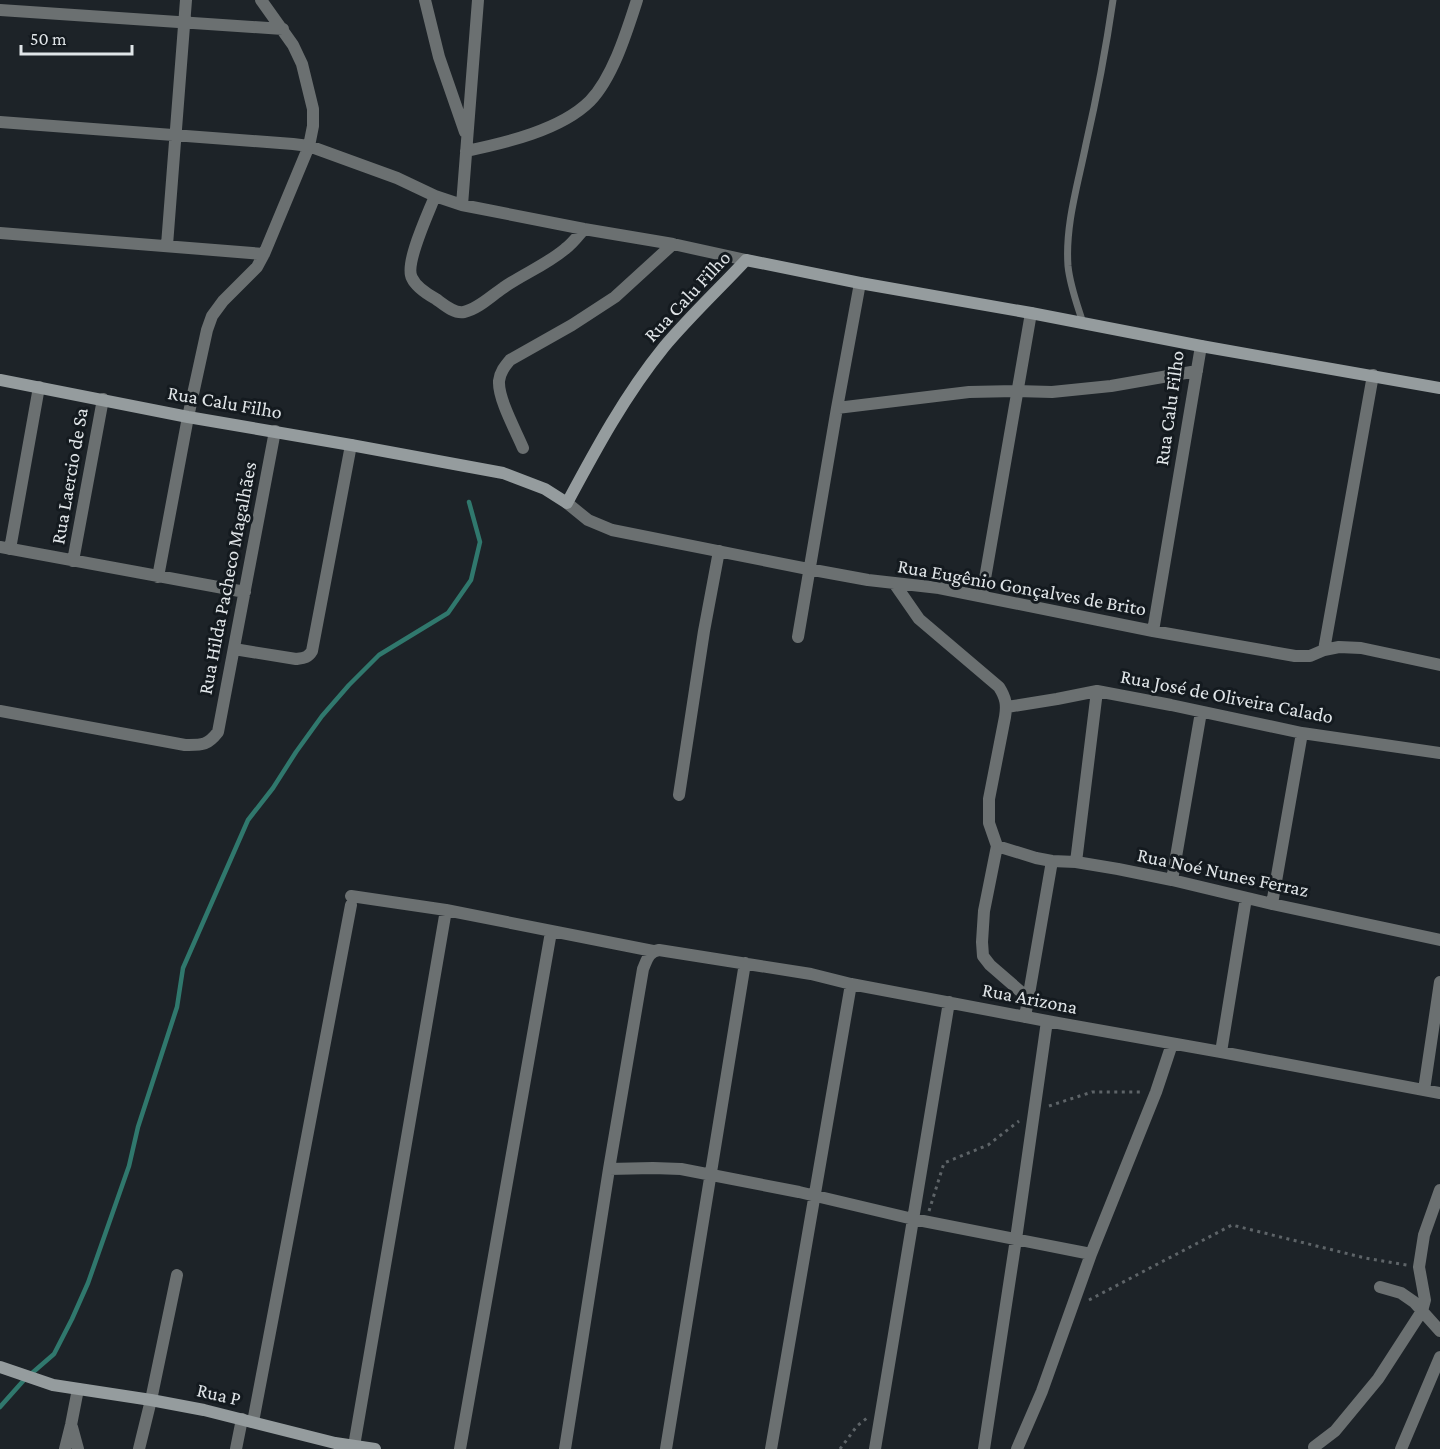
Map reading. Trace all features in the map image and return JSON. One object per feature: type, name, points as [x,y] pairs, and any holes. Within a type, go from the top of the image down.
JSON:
[{"type":"street","points":[[167,246],[186,0]]},
{"type":"street","points":[[158,577],[207,330],[212,316],[223,301],[257,267],[264,254],[309,146],[313,126],[313,109],[302,64],[283,29],[261,0]]},
{"type":"street","points":[[425,0],[439,57],[467,145]]},
{"type":"street","points":[[462,205],[478,0]]},
{"type":"street","points":[[467,145],[501,144],[568,118],[580,109],[599,90],[607,75],[629,25],[637,0]]},
{"type":"street","points":[[0,10],[283,29]]},
{"type":"street","points":[[0,122],[309,146],[397,178],[435,196],[462,205],[673,244],[746,260]]},
{"type":"street","points":[[435,196],[416,244],[410,276],[426,292],[456,312],[465,312],[475,308],[504,286],[551,259],[566,249],[584,229]]},
{"type":"street","points":[[0,233],[264,254]]},
{"type":"street","points":[[523,448],[508,415],[500,388],[499,380],[503,368],[510,360],[572,325],[615,297],[673,244]]},
{"type":"street","name":"Rua Calu Filho","points":[[0,380],[188,417],[351,444],[503,473],[545,489],[567,503],[601,438],[663,348],[746,260],[1201,346],[1153,632]]},
{"type":"street","points":[[798,637],[808,569],[860,283]]},
{"type":"street","points":[[982,596],[1031,313]]},
{"type":"street","points":[[1201,346],[1440,388]]},
{"type":"street","points":[[837,408],[969,392],[1052,392],[1111,386],[1197,371]]},
{"type":"street","points":[[1324,650],[1373,375]]},
{"type":"street","points":[[39,387],[5,548],[245,592]]},
{"type":"street","name":"Rua Laercio de Sa","points":[[73,561],[103,399]]},
{"type":"street","name":"Rua Hilda Pacheco Magalhães","points":[[0,711],[185,745],[201,745],[211,741],[218,732],[275,431]]},
{"type":"street","points":[[234,649],[296,659],[309,656],[312,651],[351,444]]},
{"type":"street","name":"Rua Eugênio Gonçalves de Brito","points":[[567,503],[588,520],[612,530],[808,569],[939,588],[1153,632],[1295,656],[1310,656],[1339,647],[1361,648],[1440,665]]},
{"type":"street","points":[[679,795],[704,631],[720,551]]},
{"type":"street","points":[[894,583],[919,619],[999,687],[1006,702],[989,799],[989,823],[997,846],[984,911],[982,942],[984,956],[990,965],[1028,998]]},
{"type":"street","points":[[1076,862],[1097,691]]},
{"type":"street","name":"Rua José de Oliveira Calado","points":[[1006,702],[1057,699],[1097,691],[1302,733],[1440,753]]},
{"type":"street","points":[[1172,880],[1201,712]]},
{"type":"street","points":[[1272,904],[1302,733]]},
{"type":"street","name":"Rua Noé Nunes Ferraz","points":[[997,846],[1036,858],[1076,862],[1172,880],[1440,940]]},
{"type":"street","points":[[1025,1017],[1052,861]]},
{"type":"street","points":[[1221,1052],[1246,898]]},
{"type":"street","name":"Rua Arizona","points":[[248,1421],[351,900],[446,910],[653,951],[659,950],[811,974],[851,984],[1025,1017],[1440,1093]]},
{"type":"street","points":[[354,1446],[446,910]]},
{"type":"street","points":[[460,1449],[551,932]]},
{"type":"street","points":[[565,1449],[643,969],[653,951]]},
{"type":"street","points":[[666,1449],[745,963]]},
{"type":"street","points":[[1424,1090],[1440,982]]},
{"type":"street","points":[[771,1449],[851,984]]},
{"type":"street","points":[[875,1449],[949,1002]]},
{"type":"street","points":[[984,1449],[1047,1021]]},
{"type":"street","points":[[1017,1449],[1042,1391],[1091,1254],[1156,1092],[1172,1044]]},
{"type":"street","points":[[609,1169],[681,1168],[913,1219],[1091,1254]]},
{"type":"street","points":[[1314,1447],[1335,1431],[1378,1379],[1422,1311],[1425,1300],[1419,1267],[1424,1235],[1440,1190]]},
{"type":"street","points":[[139,1449],[177,1275]]},
{"type":"street","points":[[1380,1287],[1401,1293],[1414,1302],[1440,1331]]},
{"type":"street","points":[[1401,1449],[1440,1357]]},
{"type":"street","name":"Rua P","points":[[1,1368],[53,1385],[151,1400],[248,1421],[334,1446],[375,1449]]},
{"type":"street","points":[[65,1449],[78,1389]]},
{"type":"street","points":[[236,1449],[248,1421]]},
{"type":"street","points":[[71,1425],[78,1449]]},
{"type":"lane","points":[[1083,323],[1071,287],[1068,244],[1072,210],[1113,0]]},
{"type":"path","points":[[1071,1309],[1232,1225],[1365,1258],[1419,1267]]},
{"type":"path","points":[[840,1449],[857,1426],[882,1406]]},
{"type":"waterway","points":[[0,1407],[24,1380],[54,1354],[88,1283],[129,1166],[138,1127],[177,1007],[183,968],[248,820],[273,788],[322,716],[349,685],[379,655],[448,613],[471,580],[480,542],[469,502]]}]
